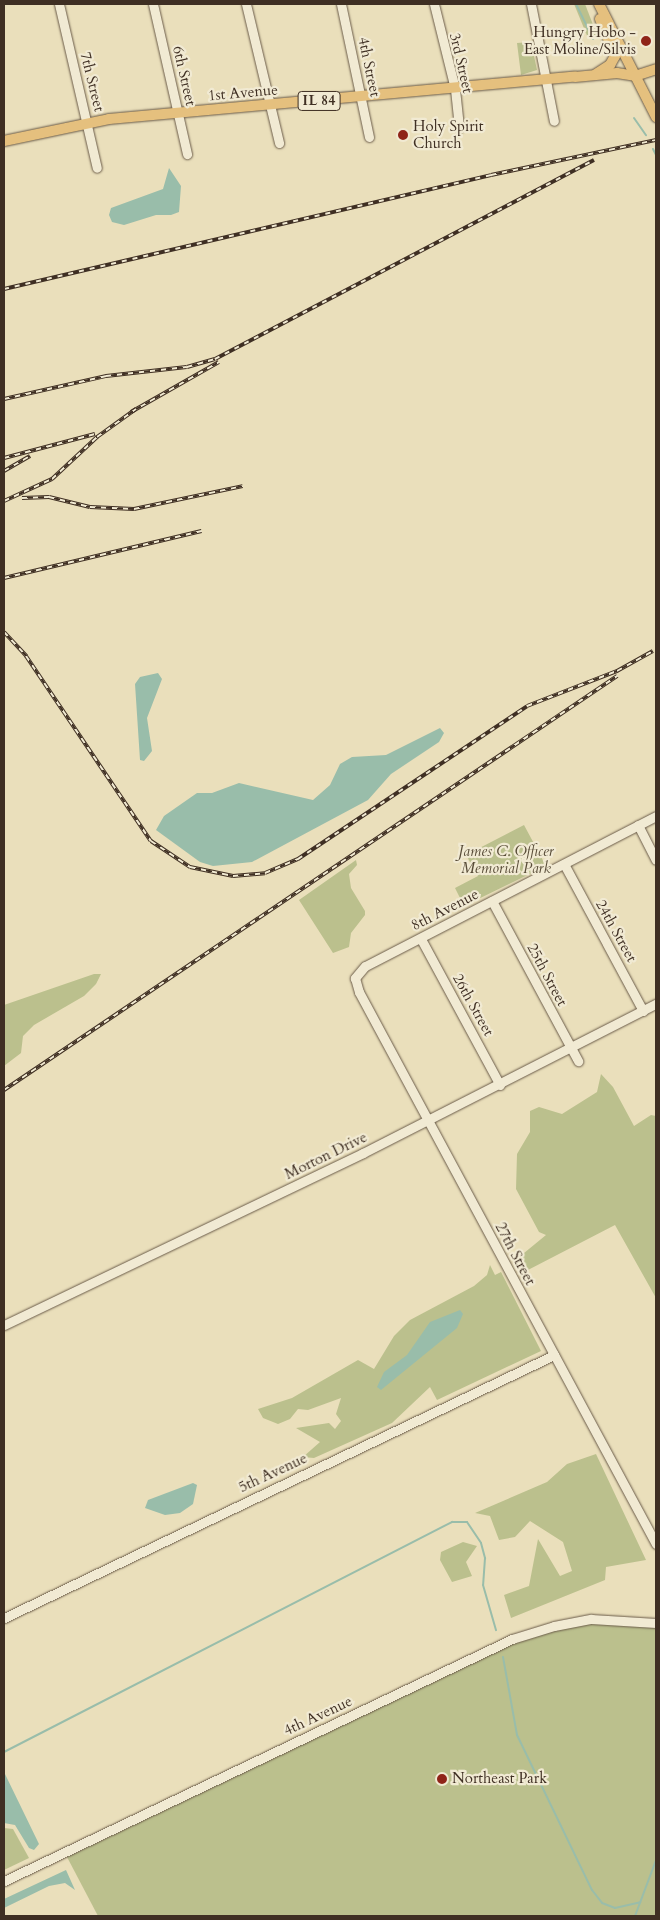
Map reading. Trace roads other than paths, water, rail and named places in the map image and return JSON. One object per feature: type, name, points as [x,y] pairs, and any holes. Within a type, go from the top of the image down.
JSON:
[{"type":"main road","points":[[593,75],[610,65],[616,56],[597,4]]},
{"type":"main road","points":[[597,4],[636,76],[656,118]]},
{"type":"main road","points":[[636,76],[656,69]]},
{"type":"main road","name":"1st Avenue","points":[[4,141],[88,123],[179,113],[593,75],[636,76]]},
{"type":"street","name":"7th Street","points":[[59,4],[97,168]]},
{"type":"street","name":"6th Street","points":[[153,4],[187,154]]},
{"type":"street","points":[[246,4],[280,144]]},
{"type":"street","name":"4th Street","points":[[341,4],[370,137]]},
{"type":"street","name":"3rd Street","points":[[434,4],[455,89],[459,128]]},
{"type":"street","points":[[531,4],[554,121]]},
{"type":"street","name":"8th Avenue","points":[[355,975],[364,966],[656,816]]},
{"type":"street","points":[[638,825],[656,860]]},
{"type":"street","name":"24th Street","points":[[564,864],[643,1011]]},
{"type":"street","name":"25th Street","points":[[492,901],[578,1060]]},
{"type":"street","name":"26th Street","points":[[420,938],[500,1085]]},
{"type":"street","name":"27th Street","points":[[355,975],[359,992],[656,1544]]},
{"type":"street","name":"Morton Drive","points":[[4,1325],[411,1130],[656,1004]]},
{"type":"street","points":[[411,1130],[420,1116],[415,1096]]},
{"type":"street","name":"5th Avenue","points":[[4,1618],[554,1355]]},
{"type":"street","name":"4th Avenue","points":[[4,1882],[512,1639],[581,1620],[637,1620],[656,1623]]},
{"type":"waterway","points":[[576,4],[593,39]]},
{"type":"waterway","points":[[634,118],[646,135]]},
{"type":"waterway","points":[[653,149],[656,155]]},
{"type":"waterway","points":[[4,1752],[452,1522],[467,1522],[481,1543],[485,1558],[483,1585],[496,1630]]},
{"type":"waterway","points":[[503,1657],[517,1735],[592,1890],[602,1903],[615,1908],[640,1902]]},
{"type":"waterway","points":[[635,1916],[656,1860]]},
{"type":"railway","points":[[4,289],[491,175],[656,140]]},
{"type":"railway","points":[[4,399],[106,376],[187,367],[215,359],[594,160]]},
{"type":"railway","points":[[131,412],[219,362]]},
{"type":"railway","points":[[4,501],[52,479],[97,437],[136,409]]},
{"type":"railway","points":[[4,458],[95,434]]},
{"type":"railway","points":[[4,471],[30,456]]},
{"type":"railway","points":[[22,498],[49,497],[90,507],[134,509],[243,486]]},
{"type":"railway","points":[[4,578],[201,531]]},
{"type":"railway","points":[[4,632],[26,656],[151,841],[190,867],[233,876],[265,873],[298,859],[527,706],[617,671],[653,651]]},
{"type":"railway","points":[[4,1090],[617,676]]},
{"type":"place","name":"Hungry Hobo - East Moline/Silvis","points":[[646,41]]},
{"type":"place","name":"Holy Spirit Church","points":[[403,135]]},
{"type":"place","name":"Northeast Park","points":[[442,1779]]},
{"type":"park label","name":"James C. Officer Memorial Park","points":[[506,860]]}]
